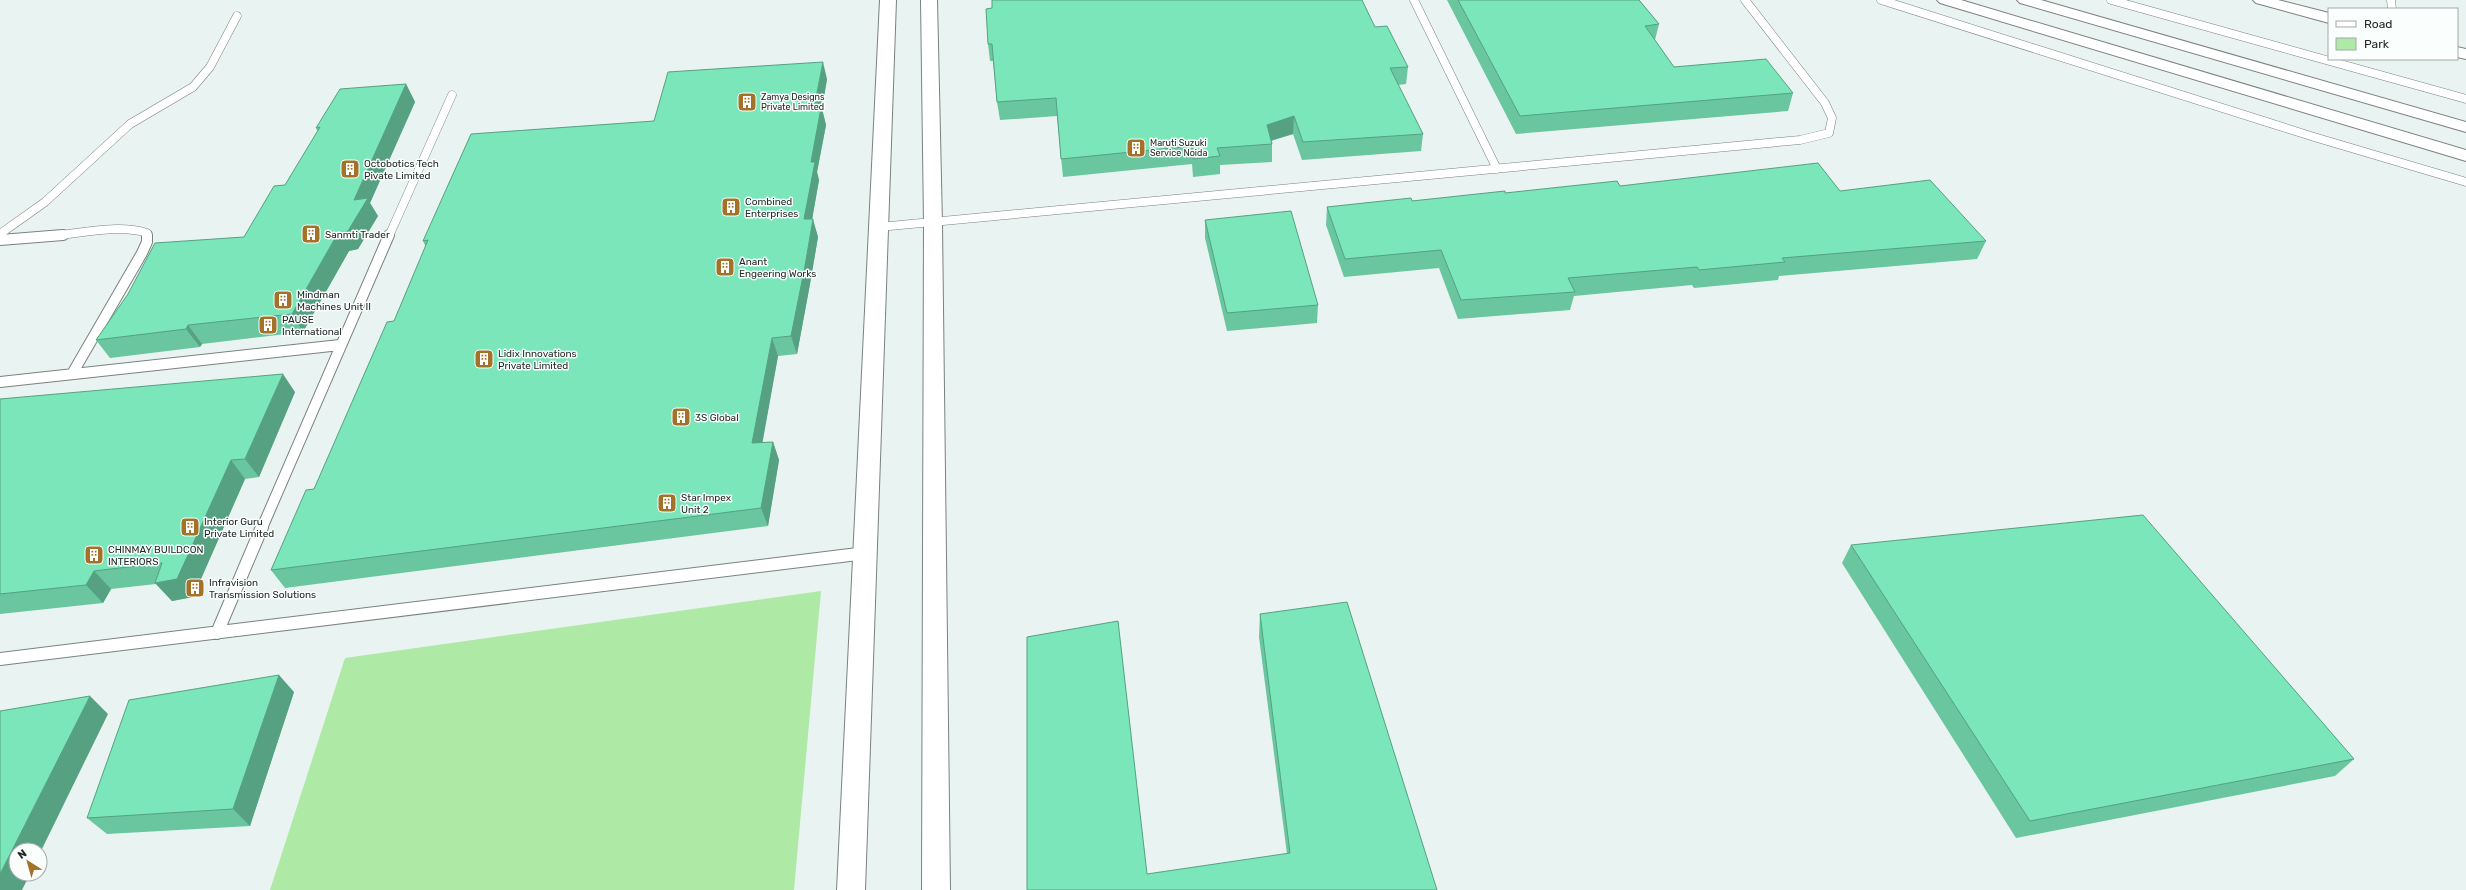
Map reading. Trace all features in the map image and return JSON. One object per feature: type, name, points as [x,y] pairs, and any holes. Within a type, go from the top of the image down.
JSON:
[{"type":"street","points":[[851,890],[888,0]]},
{"type":"street","points":[[929,0],[933,224],[936,890]]},
{"type":"street","points":[[1945,0],[2466,156]]},
{"type":"street","points":[[2025,0],[2466,127]]},
{"type":"street","points":[[2261,0],[2328,18]]},
{"type":"lane","points":[[1414,0],[1497,169]]},
{"type":"lane","points":[[879,227],[933,224],[1800,140],[1830,133],[1835,123],[1834,118],[1825,103],[1745,0]]},
{"type":"lane","points":[[1880,0],[1917,13],[2307,135],[2466,182]]},
{"type":"lane","points":[[2111,0],[2466,100]]},
{"type":"lane","points":[[0,234],[46,202],[130,124],[193,88],[210,67],[238,16]]},
{"type":"lane","points":[[217,633],[340,345],[452,96]]},
{"type":"lane","points":[[0,240],[115,230],[137,230],[147,233],[147,242],[142,252],[72,374]]},
{"type":"lane","points":[[0,382],[340,345]]},
{"type":"lane","points":[[0,659],[866,553]]},
{"type":"green space","points":[[821,591],[794,890],[270,890],[345,658]]},
{"type":"building","points":[[992,0],[1362,0],[1375,27],[1387,26],[1408,67],[1390,68],[1423,134],[1303,142],[1294,116],[1267,125],[1272,144],[1217,148],[1220,156],[1193,159],[1192,146],[1061,159],[1056,98],[997,102],[992,44],[988,44],[986,9],[992,8]]},
{"type":"building","points":[[1458,0],[1639,0],[1659,24],[1645,26],[1674,67],[1766,59],[1793,93],[1520,116]]},
{"type":"building","points":[[823,62],[814,108],[821,108],[811,162],[815,162],[804,219],[813,219],[805,266],[791,336],[772,338],[752,443],[773,442],[761,508],[271,570],[306,490],[314,489],[387,322],[394,321],[428,240],[423,241],[471,134],[654,121],[668,72]]},
{"type":"building","points":[[406,84],[354,200],[368,198],[348,231],[338,233],[292,314],[188,325],[186,329],[96,340],[128,294],[155,243],[244,237],[274,186],[285,185],[320,127],[316,128],[340,89]]},
{"type":"building","points":[[1818,163],[1840,191],[1930,180],[1986,241],[1782,258],[1785,262],[1699,270],[1697,267],[1568,278],[1575,292],[1461,300],[1441,250],[1345,259],[1327,207],[1411,198],[1412,201],[1505,191],[1505,193],[1617,181],[1620,186]]},
{"type":"building","points":[[1291,211],[1318,305],[1227,313],[1205,220]]},
{"type":"building","points":[[283,374],[245,459],[231,460],[177,579],[155,583],[162,563],[94,571],[86,585],[0,594],[0,399]]},
{"type":"building","points":[[2143,515],[2354,759],[2030,821],[1851,545]]},
{"type":"building","points":[[1347,602],[1437,890],[1027,890],[1027,637],[1118,621],[1147,874],[1290,853],[1260,614]]},
{"type":"building","points":[[279,675],[233,809],[87,818],[129,700]]},
{"type":"building","points":[[90,696],[16,842],[8,842],[8,858],[0,874],[0,711]]},
{"type":"place","name":"Zamya Designs Private Limited","points":[[747,102]]},
{"type":"place","name":"Maruti Suzuki Service Noida","points":[[1136,148]]},
{"type":"place","name":"Octobotics Tech Pivate Limited","points":[[350,169]]},
{"type":"place","name":"Combined Enterprises","points":[[731,207]]},
{"type":"place","name":"Sanmti Trader","points":[[311,234]]},
{"type":"place","name":"Anant Engeering Works","points":[[725,267]]},
{"type":"place","name":"Mindman Machines Unit II","points":[[283,300]]},
{"type":"place","name":"PAUSE International","points":[[268,325]]},
{"type":"place","name":"Lidix Innovations Private Limited","points":[[484,359]]},
{"type":"place","name":"3S Global","points":[[681,417]]},
{"type":"place","name":"Star Impex Unit 2","points":[[667,503]]},
{"type":"place","name":"Interior Guru Private Limited","points":[[190,527]]},
{"type":"place","name":"CHINMAY BUILDCON INTERIORS","points":[[94,555]]},
{"type":"place","name":"Infravision Transmission Solutions","points":[[195,588]]}]
